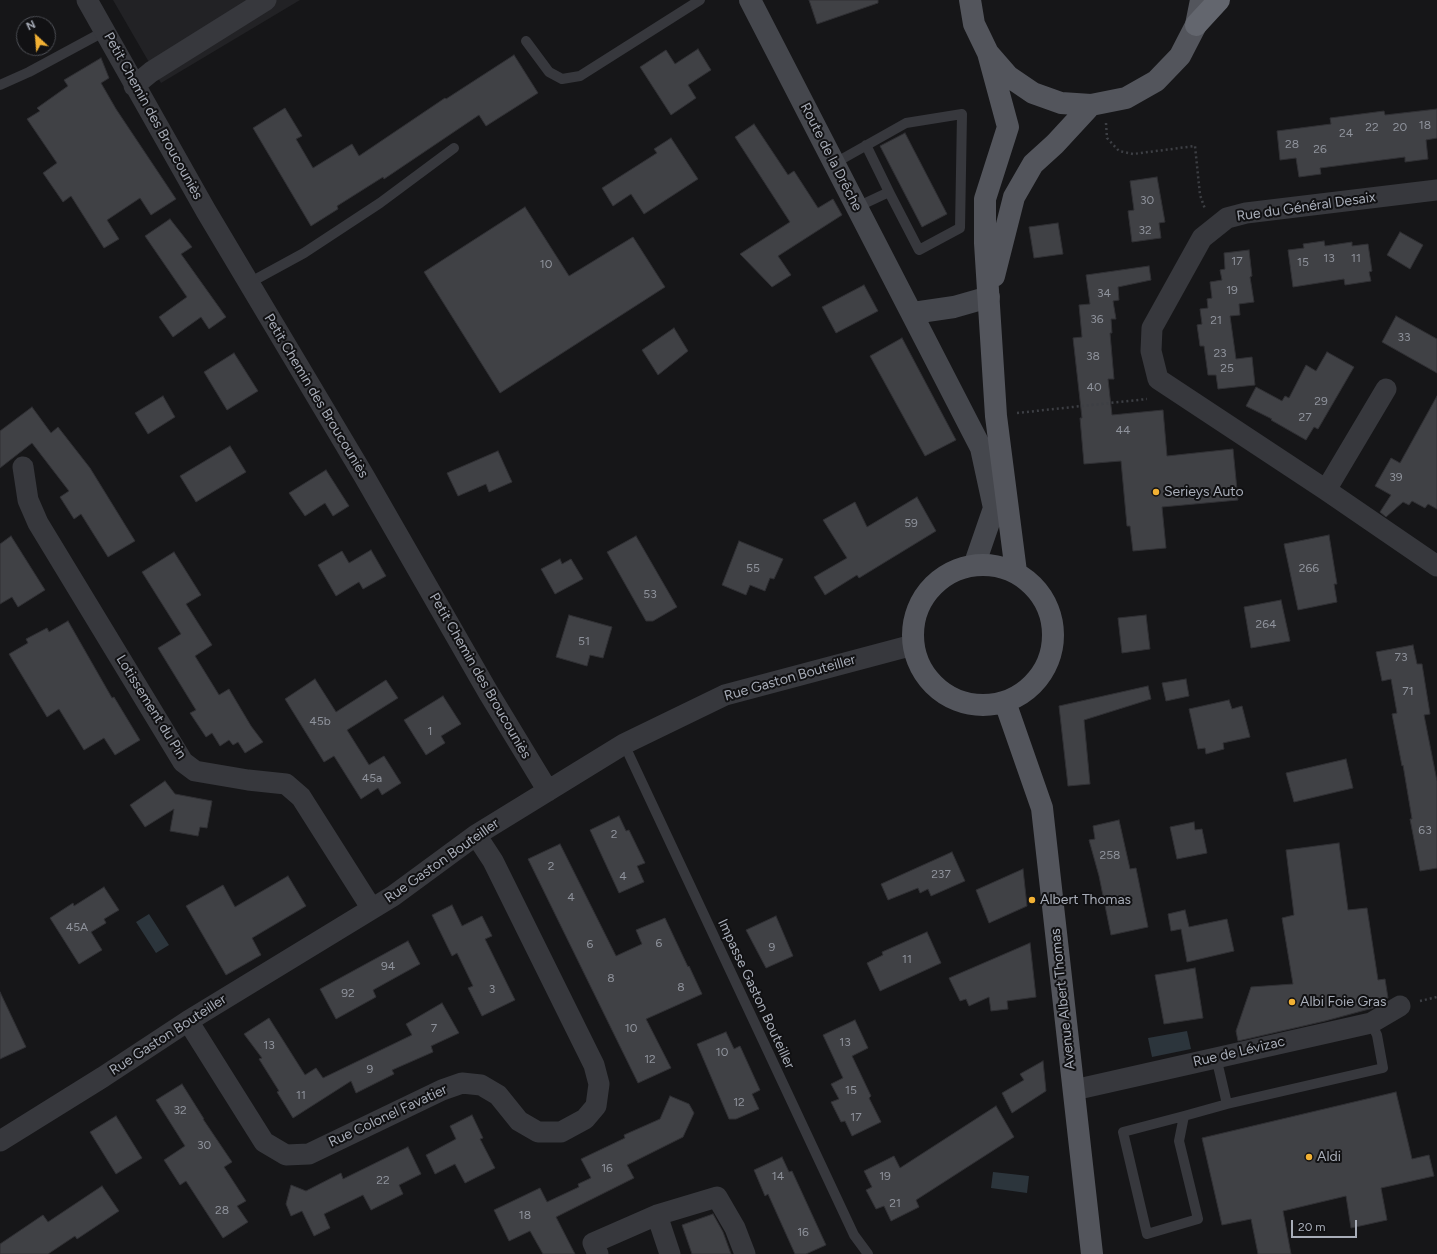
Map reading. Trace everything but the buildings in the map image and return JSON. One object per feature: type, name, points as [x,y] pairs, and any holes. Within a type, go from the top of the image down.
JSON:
[{"type":"highway","points":[[1196,25],[1219,0]]},
{"type":"main road","points":[[970,0],[974,24],[988,53],[1008,127],[985,199],[985,243],[996,416],[1016,572]]},
{"type":"main road","points":[[988,53],[1008,76],[1033,93],[1061,103],[1091,105],[1126,98],[1156,81],[1180,56],[1196,25],[1201,0]]},
{"type":"main road","points":[[989,297],[1014,196],[1033,164],[1091,105]]},
{"type":"main road","points":[[975,563],[988,564],[1016,572],[1034,587],[1047,606],[1053,629],[1051,652],[1041,674],[1025,691],[1005,702],[987,705],[970,704],[953,699],[938,689],[926,677],[917,662],[913,645],[914,621],[922,598],[938,580],[975,563]]},
{"type":"main road","name":"Avenue Albert Thomas","points":[[1005,702],[1042,808],[1092,1254]]},
{"type":"street","name":"Petit Chemin des Broucouniès","points":[[87,0],[105,30],[134,86],[206,211],[364,476],[488,692],[548,791]]},
{"type":"street","points":[[134,86],[151,72],[266,0]]},
{"type":"street","name":"Route de la Drêche","points":[[750,0],[913,313],[981,448],[994,508],[975,563]]},
{"type":"street","name":"Rue du Général Desaix","points":[[1437,190],[1246,213],[1227,218],[1202,238],[1152,328],[1151,351],[1158,379],[1326,490],[1437,566]]},
{"type":"street","points":[[913,313],[954,307],[989,297]]},
{"type":"street","points":[[1326,490],[1386,389]]},
{"type":"street","name":"Lotissement du Pin","points":[[23,467],[28,500],[38,523],[183,762],[195,771],[248,780],[286,784],[301,797],[372,908]]},
{"type":"street","name":"Rue Gaston Bouteiller","points":[[0,1141],[103,1077],[188,1021],[393,896],[476,835],[624,744],[725,695],[913,645]]},
{"type":"street","name":"Rue Colonel Favatier","points":[[188,1021],[264,1142],[286,1155],[309,1154],[442,1090],[462,1083],[481,1085],[498,1095],[519,1121],[538,1132],[561,1132],[585,1119],[596,1106],[599,1084],[594,1065],[493,861],[476,835]]},
{"type":"street","name":"Rue de Lévizac","points":[[1074,1090],[1371,1023],[1400,1006]]},
{"type":"street","points":[[598,1254],[593,1243],[657,1215],[717,1197],[735,1228],[744,1254]]},
{"type":"street","points":[[657,1215],[670,1254]]},
{"type":"lane","points":[[526,42],[549,72],[562,79],[580,76],[700,0]]},
{"type":"lane","points":[[0,85],[29,72],[105,30]]},
{"type":"lane","points":[[835,163],[906,124],[962,114],[960,228],[919,250],[866,146]]},
{"type":"lane","points":[[249,283],[304,253],[374,207],[454,148]]},
{"type":"lane","points":[[858,207],[889,192]]},
{"type":"lane","name":"Impasse Gaston Bouteiller","points":[[624,744],[854,1235],[868,1254]]},
{"type":"lane","points":[[1184,1116],[1179,1141],[1198,1219],[1147,1234],[1122,1132],[1227,1104],[1383,1068],[1377,1035],[1371,1023]]},
{"type":"lane","points":[[1216,1058],[1227,1104]]},
{"type":"path","points":[[1105,122],[1107,138],[1119,151],[1133,154],[1195,146],[1200,195],[1213,230]]},
{"type":"path","points":[[996,416],[1158,397],[1167,385]]},
{"type":"shaded area","points":[[113,0],[300,0],[161,83]]},
{"type":"shaded area","points":[[149,914],[169,945],[156,953],[136,922]]},
{"type":"shaded area","points":[[1187,1031],[1191,1049],[1152,1057],[1148,1038]]},
{"type":"shaded area","points":[[993,1172],[1029,1176],[1027,1193],[991,1188]]},
{"type":"place","name":"Serieys Auto","points":[[1156,492]]},
{"type":"place","name":"Albert Thomas","points":[[1032,900]]},
{"type":"place","name":"Albi Foie Gras","points":[[1292,1002]]},
{"type":"place","name":"Aldi","points":[[1309,1157]]}]
